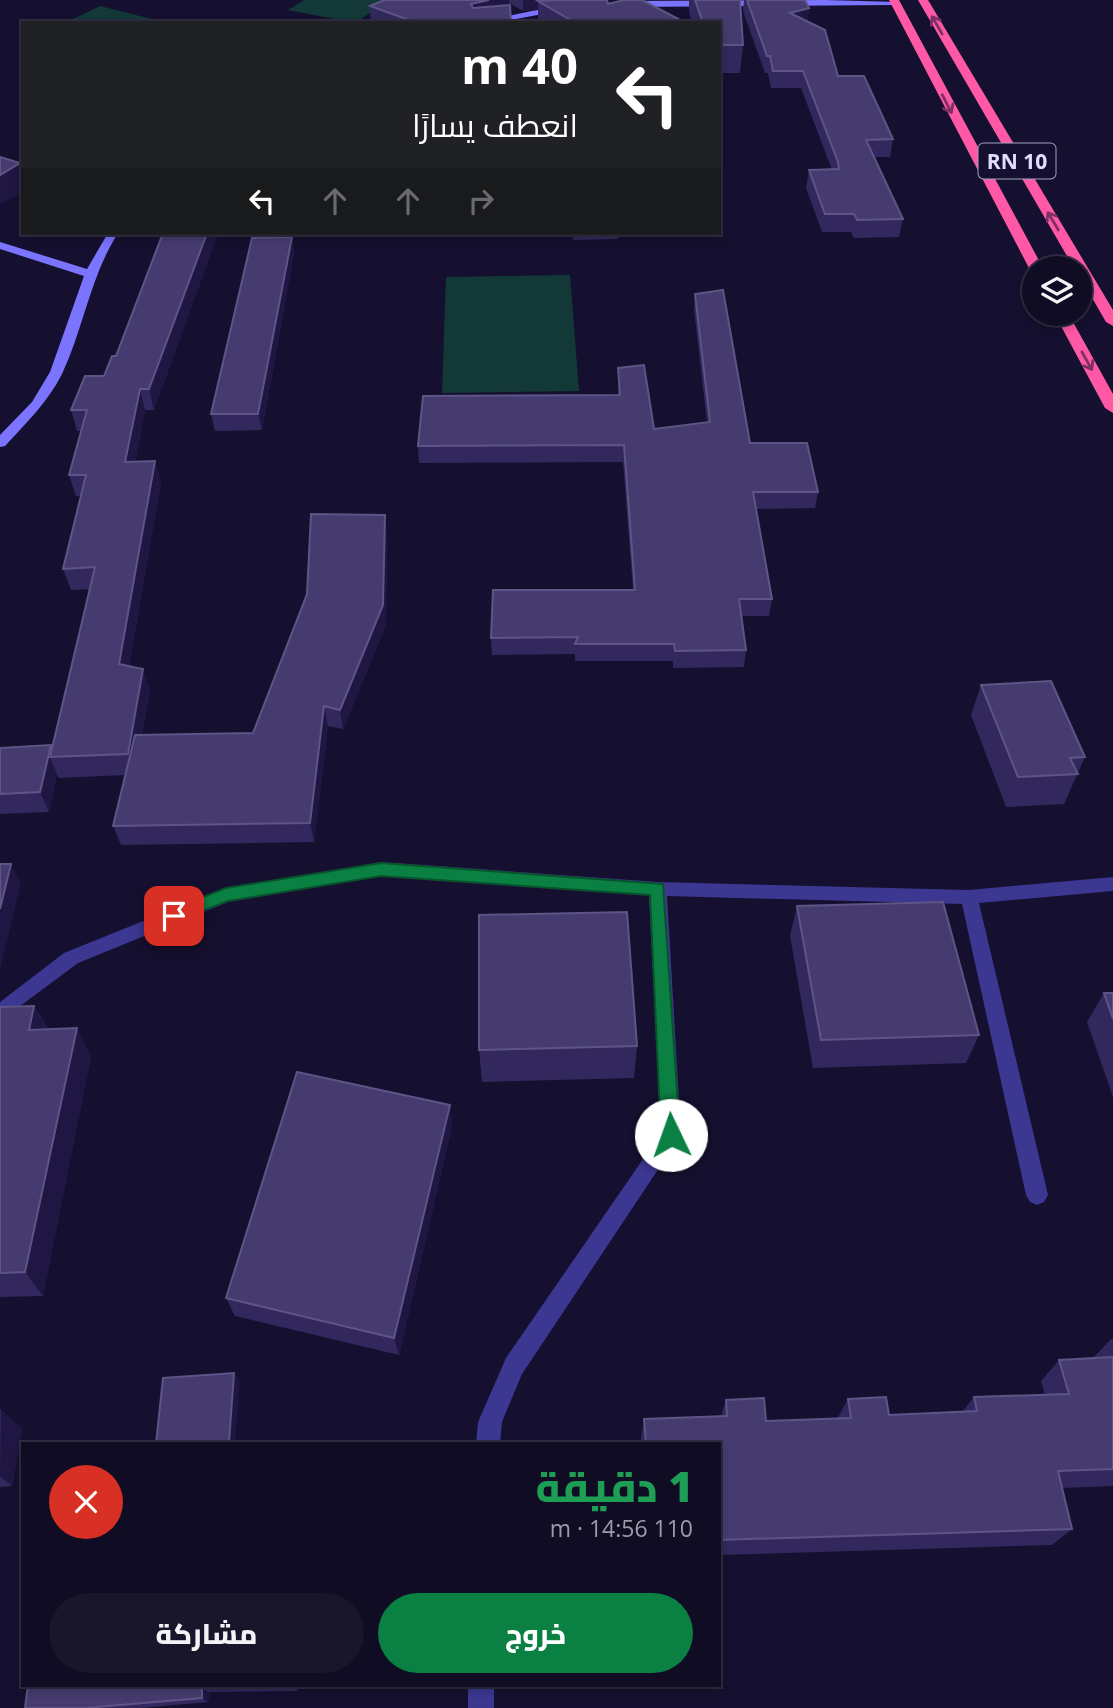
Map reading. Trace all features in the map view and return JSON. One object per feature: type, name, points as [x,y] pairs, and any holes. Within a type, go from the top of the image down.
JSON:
[{"type":"highway","name":"RN 10","points":[[923,0],[1031,256]]},
{"type":"highway","name":"RN 10","points":[[894,1],[980,131],[1113,322]]},
{"type":"highway","points":[[1068,326],[1113,408]]},
{"type":"street","points":[[610,4],[894,1]]},
{"type":"street","points":[[490,21],[571,7]]},
{"type":"street","points":[[0,443],[47,390],[63,355],[90,275],[112,235]]},
{"type":"street","points":[[0,246],[90,275]]},
{"type":"street","points":[[0,1013],[71,958],[226,895],[381,869],[658,889],[969,897],[1113,884]]},
{"type":"street","points":[[488,1442],[490,1422],[514,1366],[671,1135],[658,889]]},
{"type":"street","points":[[969,897],[1037,1195]]},
{"type":"street","points":[[481,1687],[481,1708]]},
{"type":"green space","points":[[304,0],[390,0],[358,21],[288,10]]},
{"type":"green space","points":[[100,6],[152,21],[69,21]]},
{"type":"green space","points":[[570,275],[579,391],[442,393],[446,277]]},
{"type":"building","points":[[384,0],[489,0],[471,4],[473,8],[510,5],[511,21],[411,21],[370,6]]},
{"type":"building","points":[[607,0],[608,4],[624,0],[642,0],[682,21],[573,21],[538,1]]},
{"type":"building","points":[[695,0],[740,0],[743,45],[721,45],[721,21],[702,21]]},
{"type":"building","points":[[747,0],[805,0],[809,8],[790,13],[825,30],[838,76],[864,76],[893,139],[866,140],[903,219],[857,220],[854,214],[825,214],[809,170],[839,169],[838,162],[803,71],[773,71],[770,56],[767,56]]},
{"type":"building","points":[[0,157],[20,163],[0,175]]},
{"type":"building","points":[[162,235],[206,235],[149,389],[140,389],[125,462],[155,461],[119,664],[143,669],[128,754],[50,757],[95,567],[63,569],[86,475],[69,475],[87,410],[71,410],[85,376],[104,376],[112,356],[116,356]]},
{"type":"building","points":[[292,237],[258,414],[211,414],[252,238]]},
{"type":"building","points":[[723,290],[750,443],[807,443],[818,492],[753,492],[772,599],[739,599],[746,650],[675,651],[674,644],[575,644],[578,637],[491,638],[493,590],[635,590],[624,445],[418,446],[423,396],[620,395],[618,368],[644,365],[654,429],[710,422],[695,294]]},
{"type":"building","points":[[311,514],[385,515],[383,605],[340,710],[324,706],[310,823],[113,826],[135,735],[253,733],[307,594]]},
{"type":"building","points":[[1051,681],[1085,757],[1070,758],[1078,774],[1018,777],[981,685]]},
{"type":"building","points":[[51,745],[40,792],[0,794],[0,748]]},
{"type":"building","points":[[0,864],[11,864],[0,909]]},
{"type":"building","points":[[943,902],[979,1035],[821,1040],[797,906]]},
{"type":"building","points":[[627,912],[637,1046],[479,1050],[479,915]]},
{"type":"building","points":[[1104,993],[1113,993],[1113,1019]]},
{"type":"building","points":[[34,1006],[29,1030],[77,1028],[25,1272],[0,1273],[0,1007]]},
{"type":"building","points":[[297,1072],[450,1105],[394,1338],[226,1298]]},
{"type":"building","points":[[1113,1357],[1113,1469],[1058,1471],[1072,1529],[721,1540],[721,1442],[646,1442],[644,1419],[727,1416],[726,1400],[764,1398],[766,1421],[851,1418],[848,1399],[886,1397],[889,1415],[977,1411],[974,1397],[1069,1394],[1059,1360]]},
{"type":"building","points":[[234,1373],[229,1442],[156,1442],[163,1378]]},
{"type":"building","points":[[28,1687],[248,1687],[202,1688],[202,1698],[85,1708],[25,1708]]},
{"type":"route","points":[[174,916],[226,895],[381,869],[658,889],[671,1135]]}]
